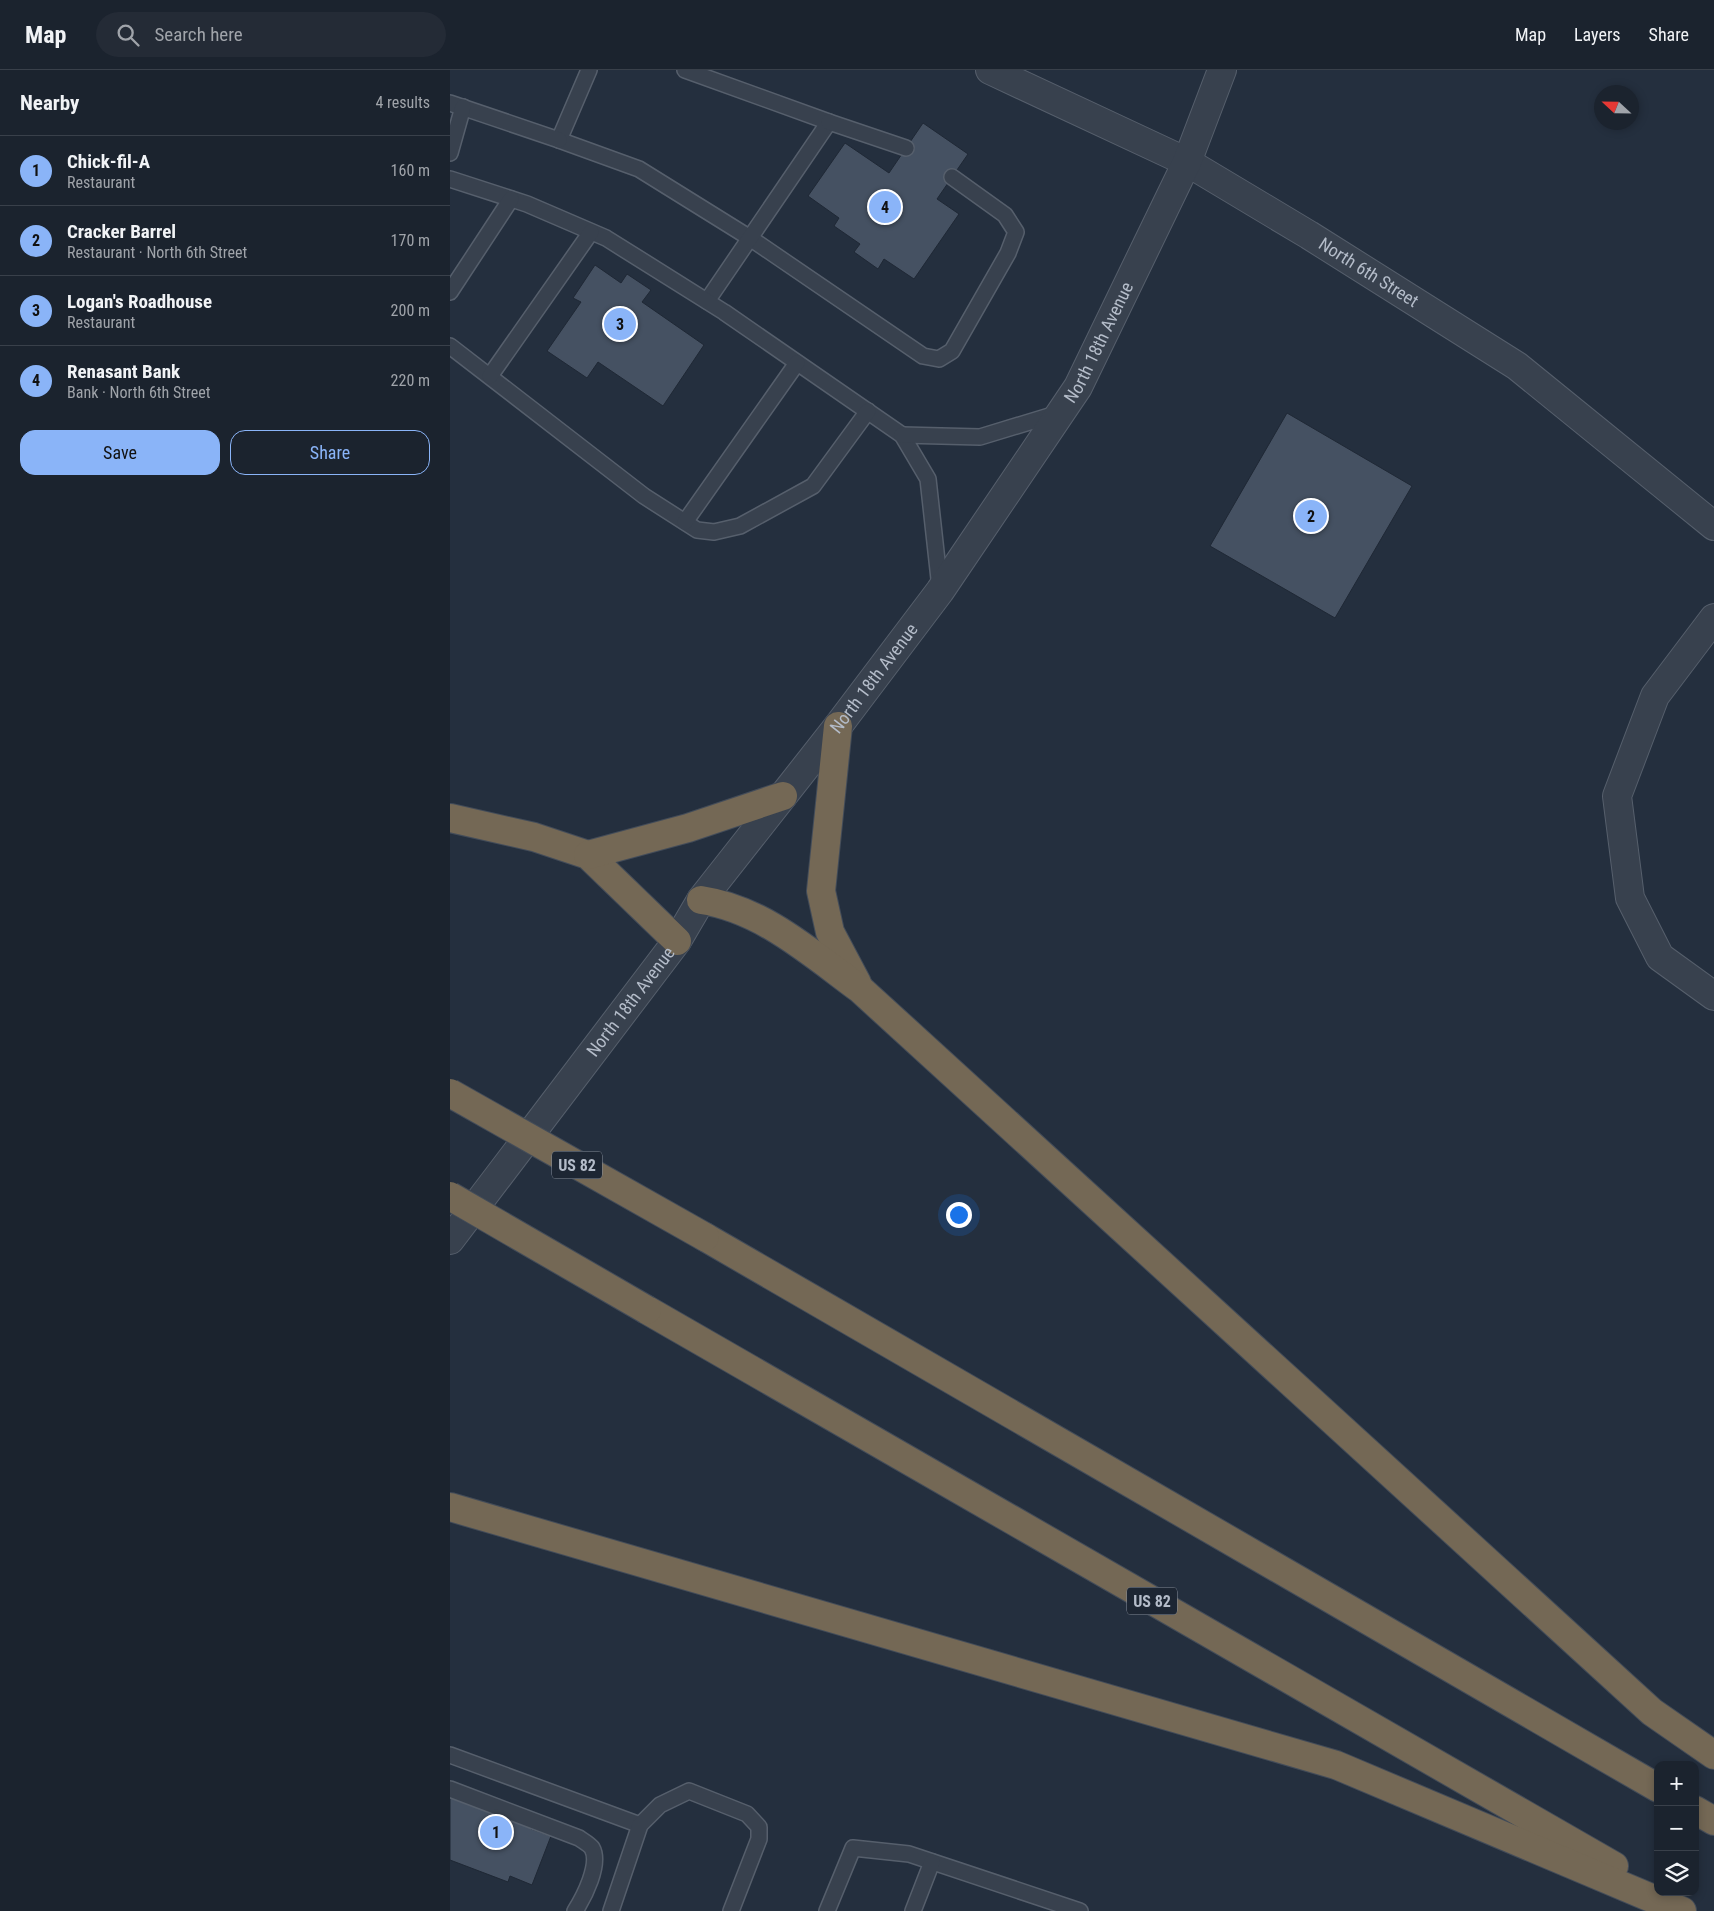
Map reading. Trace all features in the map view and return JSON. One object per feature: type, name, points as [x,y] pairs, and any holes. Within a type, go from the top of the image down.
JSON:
[{"type":"highway","points":[[838,726],[825,837],[821,891],[830,932],[860,989]]},
{"type":"highway","points":[[588,855],[688,828],[783,796]]},
{"type":"highway","points":[[450,818],[534,837],[588,855],[677,941]]},
{"type":"highway","points":[[701,900],[726,904],[776,928],[860,989],[1652,1712],[1714,1755]]},
{"type":"highway","name":"US 82","points":[[450,1093],[705,1237],[1654,1786]]},
{"type":"highway","name":"US 82","points":[[450,1196],[1654,1889]]},
{"type":"highway","points":[[450,1507],[1336,1765],[1682,1911]]},
{"type":"highway","points":[[1699,1812],[1714,1820]]},
{"type":"highway","name":"US 82","points":[[1666,1896],[1692,1911]]},
{"type":"street","name":"North 6th Street","points":[[990,70],[1187,162],[1310,235],[1517,366],[1714,526]]},
{"type":"street","name":"North 18th Avenue","points":[[450,1240],[677,941],[701,900],[838,726],[940,590],[1078,387],[1187,162],[1222,70]]},
{"type":"street","points":[[1714,618],[1655,696],[1617,796],[1630,898],[1660,957],[1714,996]]},
{"type":"lane","points":[[559,140],[589,70]]},
{"type":"lane","points":[[685,70],[906,148]]},
{"type":"lane","points":[[450,153],[456,105],[639,169],[750,238],[923,356],[939,358],[952,351],[1008,253],[1016,232],[1005,215],[952,177]]},
{"type":"lane","points":[[707,302],[829,122]]},
{"type":"lane","points":[[450,179],[511,199],[606,238],[707,302],[902,435],[928,479],[940,590]]},
{"type":"lane","points":[[450,292],[511,199]]},
{"type":"lane","points":[[490,376],[591,232]]},
{"type":"lane","points":[[450,346],[644,496],[697,530],[714,532],[740,526],[814,486],[868,411]]},
{"type":"lane","points":[[685,522],[797,362]]},
{"type":"lane","points":[[902,435],[980,437],[1061,412]]},
{"type":"lane","points":[[450,1755],[640,1825]]},
{"type":"lane","points":[[450,1790],[579,1838],[591,1847],[595,1859],[587,1892],[581,1907]]},
{"type":"lane","points":[[611,1911],[640,1825],[660,1805],[689,1791],[747,1814],[758,1827],[759,1839],[731,1911]]},
{"type":"lane","points":[[827,1911],[852,1848],[909,1854],[1080,1911]]},
{"type":"lane","points":[[913,1911],[932,1862]]},
{"type":"building","points":[[923,123],[968,154],[937,199],[959,214],[914,279],[884,259],[878,269],[854,252],[860,244],[834,226],[839,218],[808,196],[845,143],[889,173]]},
{"type":"building","points":[[595,265],[621,283],[627,274],[651,290],[642,302],[704,345],[663,406],[598,362],[587,378],[547,351],[581,302],[573,298]]},
{"type":"building","points":[[1287,413],[1412,486],[1335,618],[1210,546]]},
{"type":"building","points":[[450,1788],[534,1820],[531,1829],[551,1836],[532,1885],[510,1876],[508,1882],[450,1860]]},
{"type":"place","name":"Renasant Bank","points":[[885,207]]},
{"type":"place","name":"Logan's Roadhouse","points":[[620,324]]},
{"type":"place","name":"Cracker Barrel","points":[[1311,516]]},
{"type":"place","name":"Chick-fil-A","points":[[496,1832]]}]
